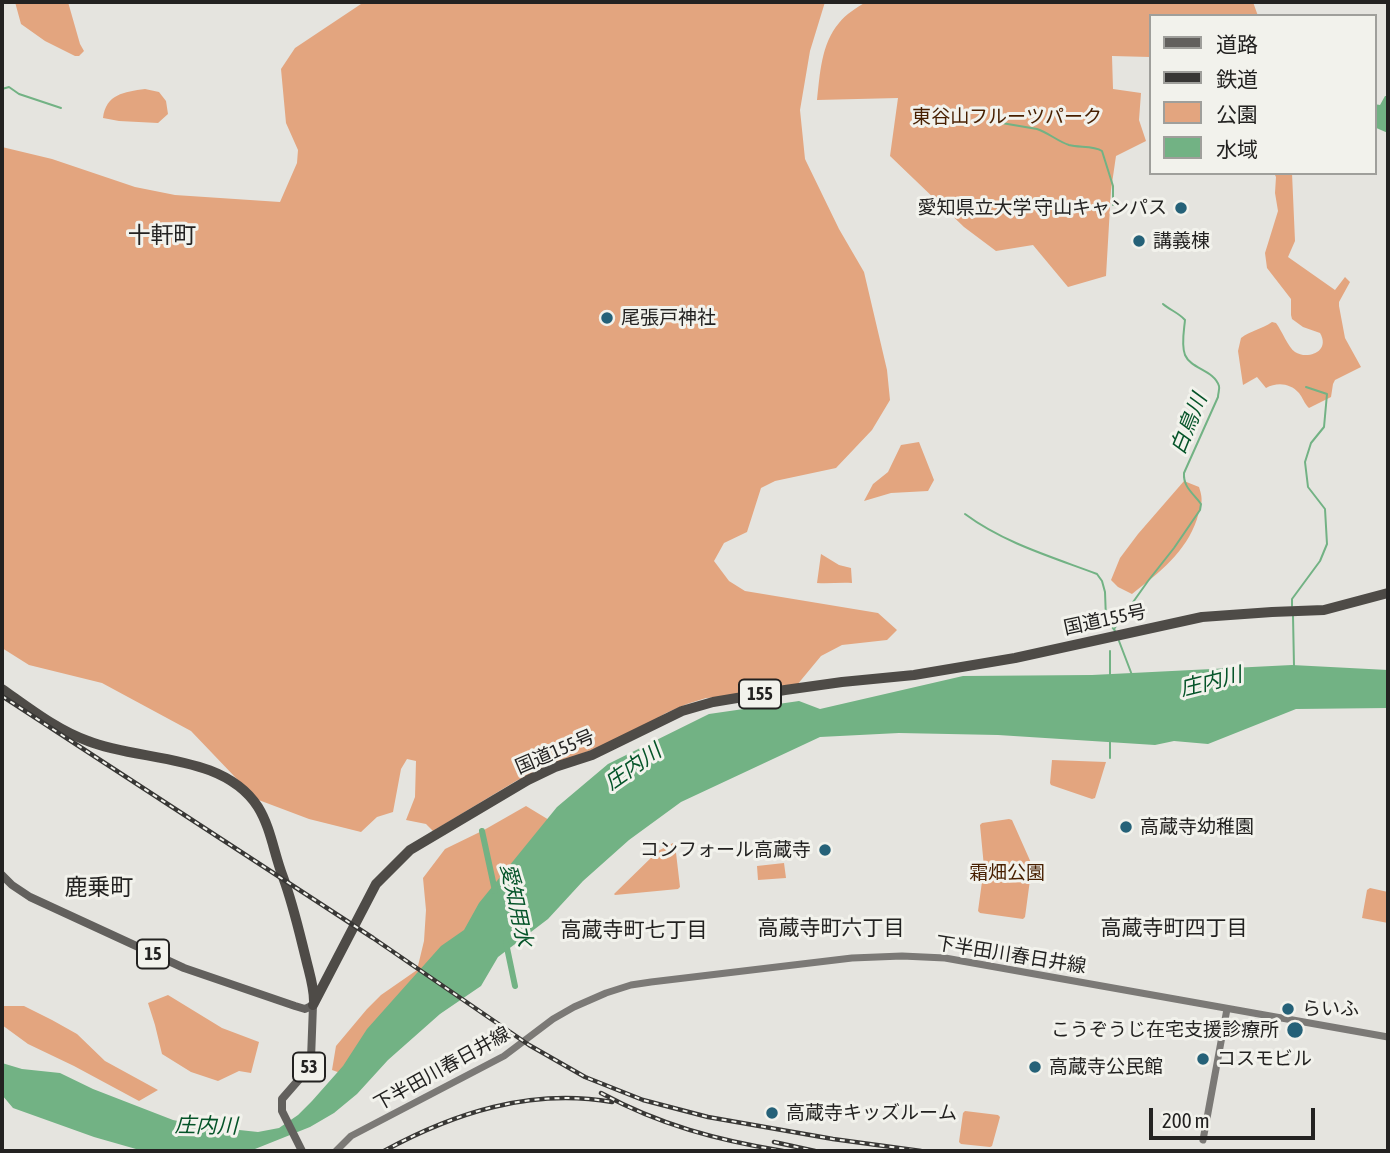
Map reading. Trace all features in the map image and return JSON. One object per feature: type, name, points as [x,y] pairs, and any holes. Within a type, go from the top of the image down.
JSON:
[{"type":"highway","name":"国道155号","points":[[313,1005],[376,884],[410,850],[527,780],[592,755],[682,711],[713,702],[842,682],[914,676],[1016,658],[1202,618],[1324,610],[1388,593]]},
{"type":"highway","points":[[2,689],[86,741],[201,767],[234,784],[257,805],[268,829],[292,901],[312,985],[313,1005]]},
{"type":"main road","name":"15","points":[[2,876],[30,897],[184,968],[305,1009],[313,1005]]},
{"type":"main road","name":"下半田川春日井線","points":[[336,1151],[351,1136],[504,1056],[553,1019],[606,993],[651,982],[852,958],[945,958],[1388,1037]]},
{"type":"main road","name":"53","points":[[302,1151],[282,1111],[282,1099],[309,1068],[313,1005]]},
{"type":"main road","points":[[1203,1140],[1227,1009]]},
{"type":"green space","points":[[15,2],[68,2],[84,51],[75,56],[45,41],[21,24]]},
{"type":"green space","points":[[364,2],[825,2],[810,51],[800,110],[805,159],[839,229],[864,272],[887,370],[890,400],[872,430],[836,468],[775,481],[761,488],[747,532],[724,543],[714,561],[729,581],[745,591],[878,613],[897,630],[887,640],[842,645],[821,656],[797,685],[782,693],[706,698],[687,704],[634,732],[516,781],[433,831],[426,824],[406,820],[415,797],[416,761],[407,759],[401,769],[393,812],[377,817],[361,832],[309,819],[256,799],[191,731],[102,683],[29,665],[2,648],[2,147],[52,159],[135,187],[175,195],[280,202],[297,163],[298,150],[286,123],[281,69],[295,48]]},
{"type":"green space","name":"東谷山フルーツパーク","points":[[866,2],[1253,2],[1257,14],[1148,14],[1148,57],[1112,56],[1113,89],[1141,93],[1139,120],[1146,141],[1116,156],[1111,190],[1106,276],[1068,287],[1033,245],[996,251],[964,227],[890,156],[898,98],[817,100],[822,60],[828,40],[851,11]]},
{"type":"green space","points":[[145,89],[159,92],[166,101],[168,114],[158,123],[103,118],[112,99],[123,93]]},
{"type":"green space","points":[[1275,175],[1292,175],[1295,241],[1288,257],[1335,290],[1345,277],[1350,282],[1339,306],[1345,338],[1361,367],[1335,380],[1331,397],[1309,408],[1299,393],[1288,385],[1279,384],[1266,388],[1257,377],[1243,385],[1238,351],[1241,338],[1272,322],[1276,323],[1295,352],[1311,355],[1322,345],[1320,333],[1303,327],[1292,319],[1291,299],[1267,268],[1265,253],[1278,211]]},
{"type":"green space","points":[[919,442],[934,480],[928,491],[891,493],[864,501],[873,484],[888,472],[901,445]]},
{"type":"green space","points":[[1184,481],[1199,487],[1202,500],[1186,542],[1162,570],[1132,594],[1118,587],[1111,580],[1120,558]]},
{"type":"green space","points":[[821,554],[839,565],[851,568],[852,583],[817,583]]},
{"type":"green space","points":[[1052,760],[1106,762],[1095,798],[1051,785]]},
{"type":"green space","points":[[526,806],[554,823],[346,1075],[332,1070],[336,1046],[367,1009],[381,995],[417,970],[424,941],[426,910],[423,878],[445,849]]},
{"type":"green space","name":"霜畑公園","points":[[1012,820],[1032,865],[1023,919],[978,911],[984,867],[980,825]]},
{"type":"green space","points":[[673,843],[680,887],[678,889],[614,894],[658,851]]},
{"type":"green space","points":[[784,863],[786,878],[758,880],[757,866]]},
{"type":"green space","points":[[1370,888],[1388,892],[1388,923],[1362,918],[1367,890]]},
{"type":"green space","points":[[168,995],[222,1028],[259,1042],[251,1073],[239,1071],[218,1081],[191,1072],[162,1054],[148,1003]]},
{"type":"green space","points":[[4,1006],[24,1006],[52,1020],[77,1034],[105,1061],[158,1090],[139,1101],[28,1044],[2,1025]]},
{"type":"green space","points":[[965,1111],[1000,1117],[992,1146],[959,1142]]},
{"type":"water","points":[[1385,96],[1388,96],[1388,133],[1376,128],[1376,104],[1380,105]]},
{"type":"water","name":"庄内川","points":[[1292,665],[1388,670],[1388,708],[1296,709],[1208,744],[1174,741],[1155,745],[998,735],[899,733],[820,737],[681,802],[629,840],[583,881],[548,919],[498,957],[481,986],[440,1014],[334,1113],[310,1127],[250,1151],[143,1151],[13,1108],[2,1095],[2,1063],[22,1069],[60,1073],[173,1120],[258,1132],[279,1128],[312,1101],[343,1066],[367,1029],[441,946],[464,930],[479,903],[557,807],[608,764],[709,714],[799,701],[820,709],[963,676],[1092,675]]},
{"type":"waterway","points":[[2,89],[9,87],[19,94],[61,108]]},
{"type":"waterway","points":[[990,121],[1037,129],[1069,145],[1102,151],[1113,186],[1113,205]]},
{"type":"waterway","name":"白鳥川","points":[[965,514],[1012,541],[1097,574],[1105,592],[1106,619],[1115,631],[1200,510],[1201,504],[1187,486],[1184,473],[1218,397],[1219,386],[1216,381],[1185,355],[1185,320],[1163,304]]},
{"type":"waterway","points":[[1292,606],[1292,599],[1320,561],[1327,544],[1325,509],[1308,487],[1305,462],[1311,443],[1324,427],[1327,394],[1306,387]]},
{"type":"waterway","points":[[1293,616],[1294,666]]},
{"type":"waterway","name":"白鳥川","points":[[1119,641],[1132,675]]},
{"type":"waterway","points":[[1110,651],[1110,677]]},
{"type":"waterway","points":[[1110,742],[1110,758]]},
{"type":"waterway","name":"愛知用水","points":[[482,831],[495,891]]},
{"type":"waterway","name":"愛知用水","points":[[506,943],[515,986]]},
{"type":"railway","points":[[2,696],[373,938],[529,1045],[585,1077],[643,1100],[708,1117],[921,1151]]},
{"type":"railway","points":[[601,1093],[667,1123],[735,1142],[783,1151]]},
{"type":"railway","points":[[384,1151],[438,1125],[494,1107],[552,1098],[612,1102]]},
{"type":"railway","points":[[774,1142],[815,1151]]},
{"type":"place","name":"愛知県立大学 守山キャンパス","points":[[1181,208]]},
{"type":"place","name":"講義棟","points":[[1139,241]]},
{"type":"place","name":"尾張戸神社","points":[[607,318]]},
{"type":"place","name":"高蔵寺幼稚園","points":[[1126,827]]},
{"type":"place","name":"コンフォール高蔵寺","points":[[825,850]]},
{"type":"place","name":"らいふ","points":[[1288,1009]]},
{"type":"place","name":"こうぞうじ在宅支援診療所","points":[[1295,1030]]},
{"type":"place","name":"コスモビル","points":[[1203,1059]]},
{"type":"place","name":"高蔵寺公民館","points":[[1035,1067]]},
{"type":"place","name":"高蔵寺キッズルーム","points":[[772,1113]]},
{"type":"district","name":"十軒町","points":[[162,236]]},
{"type":"district","name":"鹿乗町","points":[[99,888]]},
{"type":"district","name":"高蔵寺町六丁目","points":[[831,928]]},
{"type":"district","name":"高蔵寺町四丁目","points":[[1174,928]]},
{"type":"district","name":"高蔵寺町七丁目","points":[[634,930]]}]
